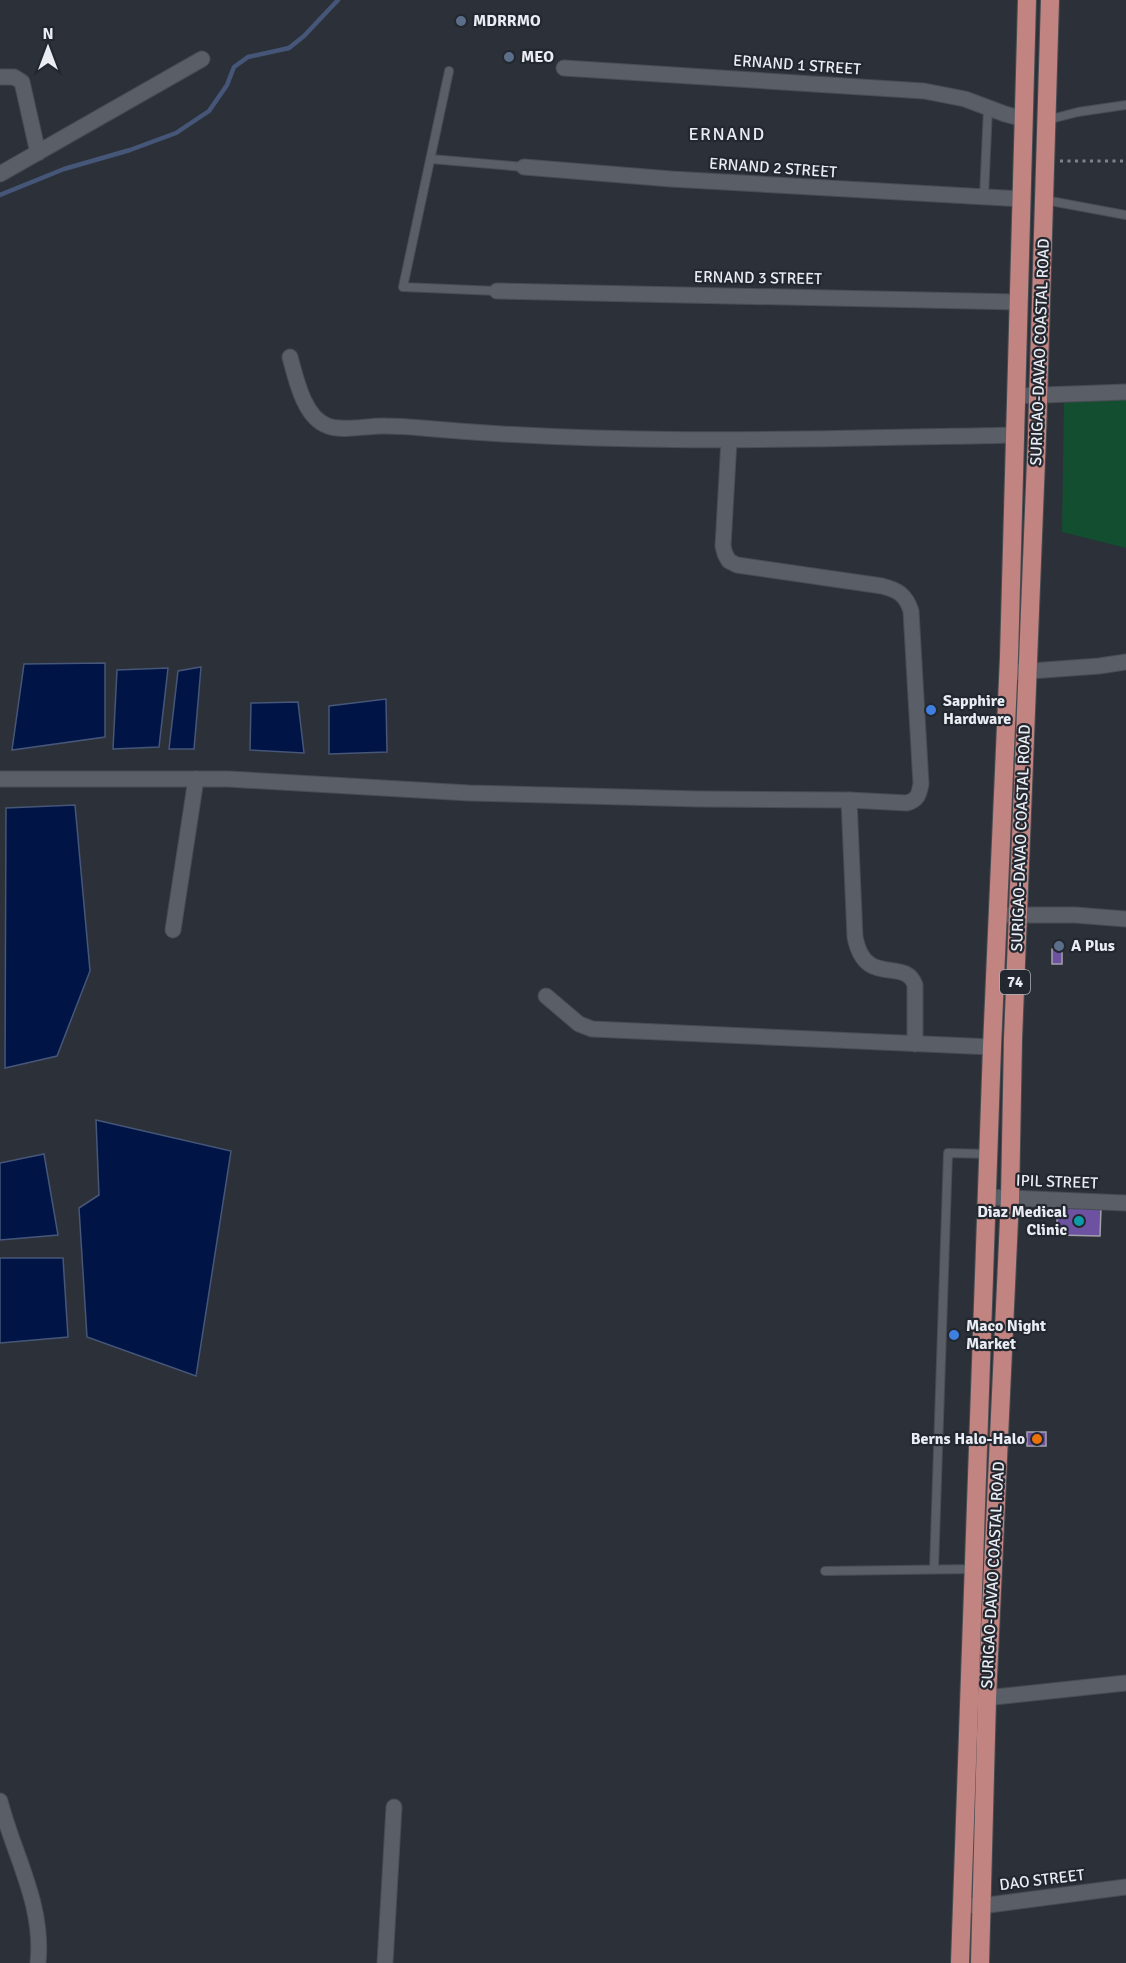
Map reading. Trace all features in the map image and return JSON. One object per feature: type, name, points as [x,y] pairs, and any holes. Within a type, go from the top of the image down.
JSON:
[{"type":"highway","name":"SURIGAO-DAVAO COASTAL ROAD","points":[[980,1963],[979,1699],[975,1569],[992,1047],[1016,435],[1027,0]]},
{"type":"highway","name":"SURIGAO-DAVAO COASTAL ROAD","points":[[960,1963],[1010,1198],[1050,0]]},
{"type":"highway","points":[[1024,119],[1047,120]]},
{"type":"highway","points":[[1021,199],[1045,200]]},
{"type":"street","points":[[0,174],[202,59]]},
{"type":"street","name":"ERNAND 1 STREET","points":[[564,68],[924,91],[965,99],[1024,119]]},
{"type":"street","points":[[0,76],[14,77],[22,82],[38,153]]},
{"type":"street","name":"ERNAND 2 STREET","points":[[524,167],[671,179],[1021,199]]},
{"type":"street","name":"ERNAND 3 STREET","points":[[497,291],[1018,302]]},
{"type":"street","points":[[291,357],[298,386],[309,410],[316,420],[328,427],[387,426],[581,439],[729,440],[1016,435]]},
{"type":"street","points":[[1016,396],[1126,392]]},
{"type":"street","points":[[0,779],[196,779],[469,793],[907,803],[915,800],[921,784],[911,611],[908,602],[902,594],[893,589],[737,565],[729,561],[725,554],[723,534],[729,440]]},
{"type":"street","points":[[1008,673],[1126,662]]},
{"type":"street","points":[[173,930],[196,779]]},
{"type":"street","points":[[849,800],[857,951],[864,962],[878,969],[908,974],[913,978],[915,1044]]},
{"type":"street","points":[[998,915],[1075,915],[1126,919]]},
{"type":"street","points":[[546,996],[579,1024],[592,1029],[992,1047]]},
{"type":"street","name":"IPIL STREET","points":[[987,1197],[1126,1203]]},
{"type":"street","points":[[979,1699],[1126,1683]]},
{"type":"street","points":[[0,1800],[30,1891],[40,1942],[38,1963]]},
{"type":"street","points":[[385,1963],[394,1807]]},
{"type":"street","name":"DAO STREET","points":[[962,1905],[981,1906],[1126,1887]]},
{"type":"lane","points":[[449,71],[403,287],[497,291]]},
{"type":"lane","points":[[1047,120],[1078,112],[1126,105]]},
{"type":"lane","points":[[984,197],[988,108]]},
{"type":"lane","points":[[430,159],[524,167]]},
{"type":"lane","points":[[1045,200],[1126,215]]},
{"type":"lane","points":[[934,1569],[948,1153],[989,1154]]},
{"type":"lane","points":[[825,1571],[975,1569]]},
{"type":"path","points":[[1046,161],[1126,160]]},
{"type":"green space","points":[[1126,399],[1126,548],[1062,532],[1064,403]]},
{"type":"water","points":[[105,663],[105,737],[12,750],[24,664]]},
{"type":"water","points":[[201,667],[194,749],[169,749],[178,671]]},
{"type":"water","points":[[168,668],[159,747],[113,749],[117,670]]},
{"type":"water","points":[[386,699],[387,752],[329,754],[329,706]]},
{"type":"water","points":[[298,702],[304,753],[250,750],[251,703]]},
{"type":"water","points":[[75,805],[90,971],[57,1056],[5,1068],[6,808]]},
{"type":"water","points":[[96,1120],[231,1151],[196,1376],[87,1337],[79,1208],[99,1195]]},
{"type":"water","points":[[44,1154],[58,1235],[0,1240],[0,1163]]},
{"type":"water","points":[[0,1258],[63,1258],[68,1337],[0,1343]]},
{"type":"building","points":[[1052,949],[1062,949],[1062,964],[1052,964]]},
{"type":"building","name":"Diaz Medical Clinic","points":[[1057,1207],[1101,1208],[1100,1236],[1057,1235]]},
{"type":"building","points":[[1027,1432],[1046,1432],[1046,1446],[1027,1446]]},
{"type":"waterway","points":[[0,195],[64,169],[130,150],[176,133],[209,111],[227,85],[234,67],[248,57],[289,48],[304,36],[338,0]]},
{"type":"place","name":"MDRRMO","points":[[461,21]]},
{"type":"place","name":"MEO","points":[[509,57]]},
{"type":"place","name":"Sapphire Hardware","points":[[931,710]]},
{"type":"place","name":"A Plus","points":[[1059,946]]},
{"type":"place","name":"Diaz Medical Clinic","points":[[1079,1221]]},
{"type":"place","name":"Maco Night Market","points":[[954,1335]]},
{"type":"place","name":"Berns Halo-Halo","points":[[1037,1439]]},
{"type":"district","name":"ERNAND","points":[[727,134]]}]
